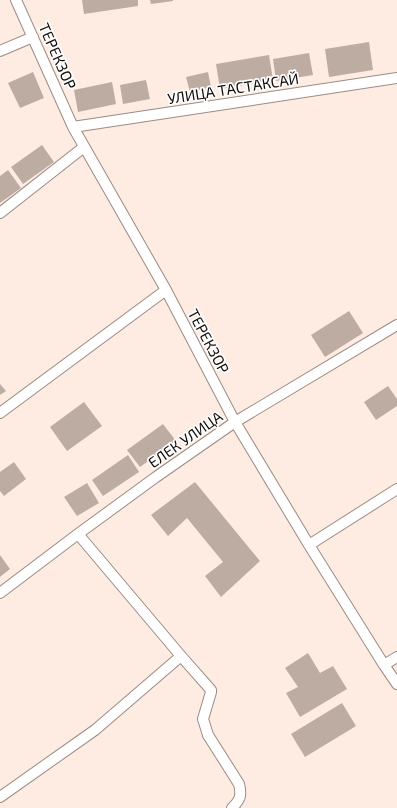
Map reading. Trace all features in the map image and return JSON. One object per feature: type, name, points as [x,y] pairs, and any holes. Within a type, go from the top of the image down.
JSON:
[{"type":"street","name":"ТЕРЕКЗОР","points":[[16,0],[73,127],[166,290],[235,422],[309,545],[397,684]]},
{"type":"street","points":[[0,51],[33,37]]},
{"type":"street","name":"УЛИЦА ТАСТАКСАЙ","points":[[73,127],[397,78]]},
{"type":"street","points":[[0,213],[84,147]]},
{"type":"street","points":[[0,413],[166,290]]},
{"type":"street","name":"ЕЛЕК УЛИЦА","points":[[0,593],[156,477],[235,422],[397,325]]},
{"type":"street","points":[[309,545],[397,489]]},
{"type":"street","points":[[78,534],[180,656],[211,690],[203,719],[208,735],[239,784],[241,791],[239,800],[232,808]]},
{"type":"street","points":[[0,796],[95,730],[180,656]]},
{"type":"street","points":[[384,665],[397,657]]},
{"type":"building","points":[[82,0],[138,0],[138,6],[84,14]]},
{"type":"building","points":[[150,0],[173,0],[173,1],[151,4]]},
{"type":"building","points":[[369,42],[373,70],[329,77],[325,49]]},
{"type":"building","points":[[309,53],[313,75],[276,81],[273,59]]},
{"type":"building","points":[[269,55],[273,80],[220,89],[216,64]]},
{"type":"building","points":[[33,72],[44,98],[20,108],[8,83]]},
{"type":"building","points":[[208,72],[211,87],[190,92],[186,77]]},
{"type":"building","points":[[146,80],[150,99],[123,104],[120,85]]},
{"type":"building","points":[[112,82],[116,104],[78,112],[74,90]]},
{"type":"building","points":[[42,145],[54,162],[23,184],[11,167]]},
{"type":"building","points":[[8,170],[21,188],[0,203],[0,176]]},
{"type":"building","points":[[349,311],[363,333],[325,357],[311,335]]},
{"type":"building","points":[[0,384],[6,391],[0,395]]},
{"type":"building","points":[[388,386],[397,399],[397,406],[376,420],[364,402]]},
{"type":"building","points":[[84,402],[102,426],[67,451],[50,427]]},
{"type":"building","points":[[163,424],[176,441],[140,467],[127,450]]},
{"type":"building","points":[[128,455],[139,472],[103,496],[92,480]]},
{"type":"building","points":[[14,462],[26,479],[4,496],[0,491],[0,472]]},
{"type":"building","points":[[195,482],[260,561],[221,597],[205,576],[223,562],[187,518],[168,536],[151,515]]},
{"type":"building","points":[[87,483],[99,503],[77,516],[64,497]]},
{"type":"building","points":[[0,555],[10,569],[0,577]]},
{"type":"building","points":[[308,653],[320,673],[333,666],[347,689],[300,717],[286,693],[298,687],[285,668]]},
{"type":"building","points":[[342,703],[356,726],[305,757],[291,734]]}]
